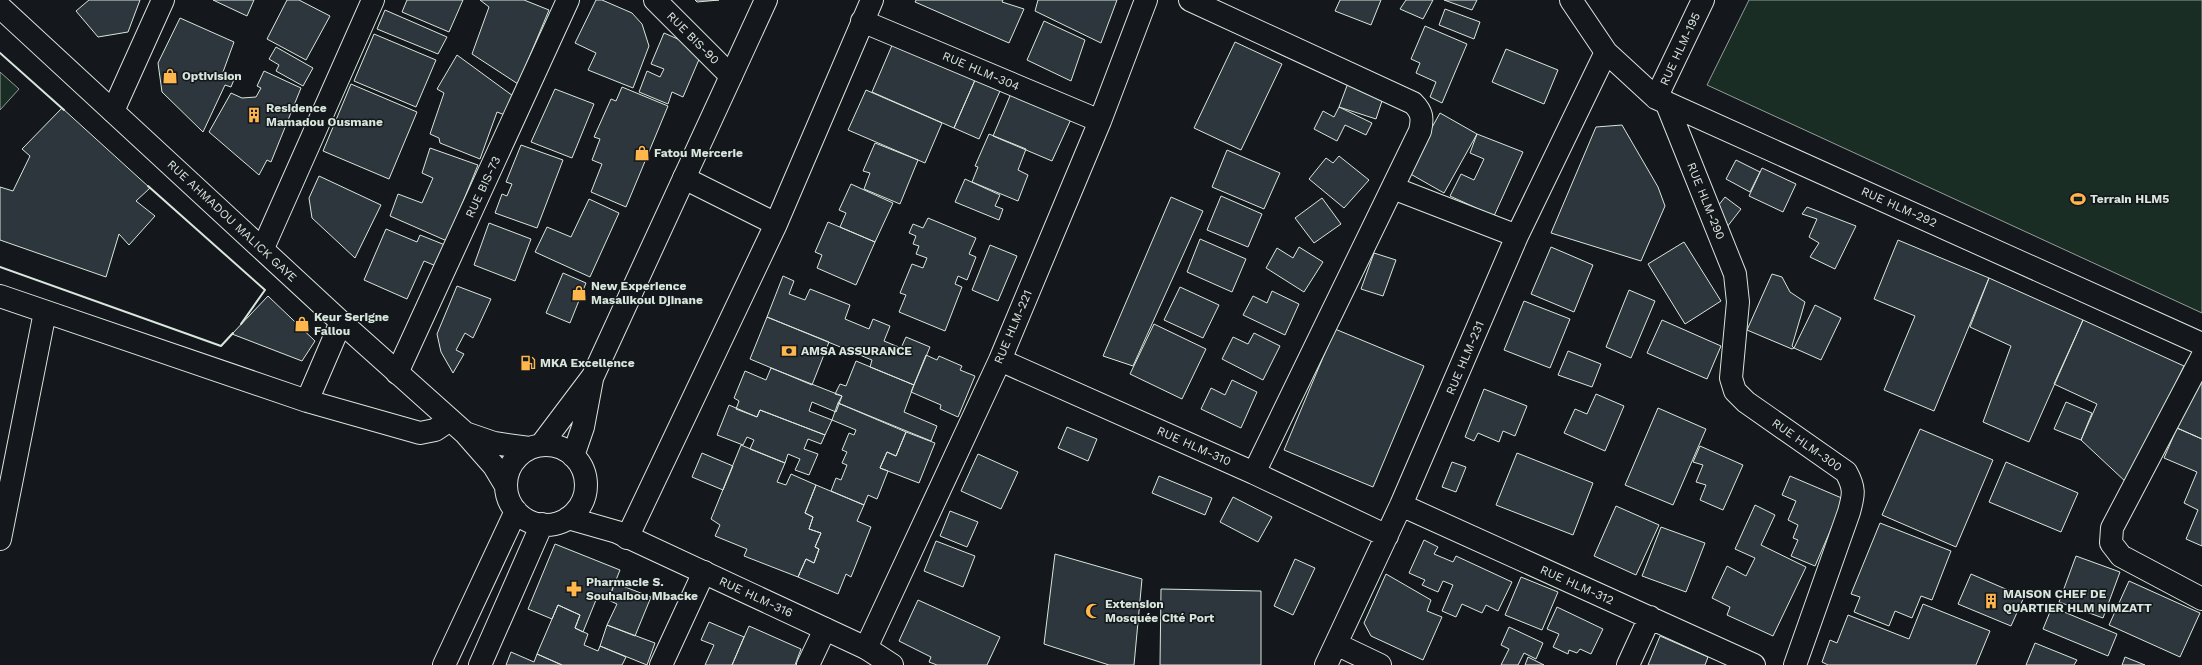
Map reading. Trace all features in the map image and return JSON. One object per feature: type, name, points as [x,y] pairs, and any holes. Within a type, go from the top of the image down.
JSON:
[{"type":"street","points":[[113,111],[163,0]]},
{"type":"street","points":[[263,248],[373,0]]},
{"type":"street","name":"RUE BIS-73","points":[[397,373],[568,0]]},
{"type":"street","name":"RUE BIS-90","points":[[655,0],[731,76]]},
{"type":"street","points":[[573,456],[583,427],[593,376],[766,0]]},
{"type":"street","points":[[622,535],[776,224],[872,0]]},
{"type":"street","name":"RUE HLM-221","points":[[866,648],[1000,360],[1100,121],[1146,0]]},
{"type":"street","points":[[1190,0],[1413,103],[1420,111],[1422,119],[1420,131],[1393,188],[1254,473]]},
{"type":"street","points":[[1571,0],[1606,52]]},
{"type":"street","name":"RUE HLM-195","points":[[1661,100],[1703,0]]},
{"type":"street","name":"RUE AHMADOU MALICK GAYE","points":[[0,8],[263,248],[341,322],[458,426],[494,466],[506,486]]},
{"type":"street","name":"RUE HLM-304","points":[[862,21],[1100,121]]},
{"type":"street","name":"RUE HLM-292","points":[[1606,52],[1661,100],[2202,344]]},
{"type":"street","name":"RUE HLM-231","points":[[1326,665],[1401,505],[1517,236],[1606,52]]},
{"type":"street","name":"RUE HLM-290","points":[[1661,100],[1734,274],[1738,302]]},
{"type":"street","points":[[684,178],[776,224]]},
{"type":"street","points":[[1393,188],[1517,236]]},
{"type":"street","points":[[0,296],[308,401],[420,433],[458,426]]},
{"type":"street","name":"RUE HLM-300","points":[[1738,302],[1731,378],[1735,391],[1746,402],[1846,472],[1853,485],[1853,498],[1849,512],[1795,665]]},
{"type":"street","points":[[0,539],[45,312]]},
{"type":"street","points":[[308,401],[341,322]]},
{"type":"street","points":[[2202,357],[2112,528],[2111,543],[2121,556],[2202,599]]},
{"type":"street","name":"RUE HLM-310","points":[[1000,360],[1254,473],[1387,536]]},
{"type":"street","points":[[535,447],[593,376]]},
{"type":"street","name":"RUE AHMADOU MALICK GAYE","points":[[458,426],[494,443],[535,447]]},
{"type":"street","points":[[535,447],[558,447],[573,456],[581,466],[585,477],[586,489],[583,500],[577,510],[568,518],[556,523],[542,524],[533,522],[516,511],[507,495],[506,486],[507,474],[512,463],[519,454],[535,447]]},
{"type":"street","name":"RUE HLM-316","points":[[583,500],[622,535]]},
{"type":"street","name":"RUE HLM-312","points":[[1401,505],[1754,665]]},
{"type":"street","points":[[444,665],[516,511]]},
{"type":"street","name":"RUE HLM-316","points":[[568,518],[622,535],[704,572],[866,648],[892,665]]},
{"type":"street","points":[[480,665],[542,524]]},
{"type":"street","points":[[661,665],[704,572]]},
{"type":"street","points":[[1628,665],[1650,617]]},
{"type":"street","points":[[808,665],[825,629]]},
{"type":"street","points":[[1336,644],[1380,665]]},
{"type":"green space","name":"Terrain HLM5","points":[[1749,0],[2202,0],[2202,313],[1707,85]]},
{"type":"green space","points":[[0,72],[19,89],[0,110]]},
{"type":"building","points":[[89,0],[140,0],[128,32],[98,37],[76,11]]},
{"type":"building","points":[[213,0],[254,0],[247,16]]},
{"type":"building","points":[[287,0],[299,0],[330,16],[306,60],[267,39]]},
{"type":"building","points":[[407,0],[463,0],[449,32],[402,12]]},
{"type":"building","points":[[480,0],[524,0],[549,10],[518,84],[472,54],[489,7]]},
{"type":"building","points":[[596,0],[602,0],[632,13],[642,24],[649,46],[633,88],[588,70],[596,53],[575,43]]},
{"type":"building","points":[[695,0],[719,0],[697,2]]},
{"type":"building","points":[[916,0],[1003,0],[1002,2],[1024,9],[1009,43],[915,2]]},
{"type":"building","points":[[1038,0],[1117,0],[1101,43],[1035,11]]},
{"type":"building","points":[[1340,0],[1381,0],[1371,25],[1335,11]]},
{"type":"building","points":[[1406,0],[1433,0],[1423,19],[1400,9]]},
{"type":"building","points":[[1444,0],[1477,0],[1472,10]]},
{"type":"building","points":[[1445,9],[1480,22],[1474,39],[1439,25]]},
{"type":"building","points":[[385,10],[447,37],[438,54],[377,29]]},
{"type":"building","points":[[180,18],[234,42],[223,72],[235,77],[231,87],[225,85],[203,132],[162,92],[158,63]]},
{"type":"building","points":[[1044,21],[1085,40],[1071,81],[1027,60]]},
{"type":"building","points":[[1425,26],[1467,44],[1442,103],[1430,97],[1436,82],[1416,73],[1420,63],[1411,59]]},
{"type":"building","points":[[664,33],[703,50],[683,97],[672,92],[668,104],[639,92],[647,71],[660,77],[664,69],[651,64]]},
{"type":"building","points":[[374,34],[436,60],[416,107],[354,81]]},
{"type":"building","points":[[1235,42],[1282,64],[1241,150],[1194,128]]},
{"type":"building","points":[[893,43],[975,80],[954,128],[872,92]]},
{"type":"building","points":[[276,47],[313,68],[303,86],[276,71],[279,65],[269,59]]},
{"type":"building","points":[[1506,49],[1558,70],[1544,104],[1492,82]]},
{"type":"building","points":[[457,55],[513,96],[505,115],[497,112],[480,159],[440,143],[439,138],[430,134],[444,93],[437,89]]},
{"type":"building","name":"Residence Mamadou Ousmane","points":[[264,71],[301,88],[271,162],[267,160],[259,175],[209,132],[231,93],[242,98],[256,97],[261,88],[257,86]]},
{"type":"building","points":[[975,80],[1000,91],[979,139],[954,128]]},
{"type":"building","points":[[1348,83],[1384,95],[1376,119],[1339,107]]},
{"type":"building","points":[[351,84],[417,112],[389,179],[323,151]]},
{"type":"building","points":[[622,87],[668,106],[626,207],[591,192],[602,164],[592,160],[600,139],[594,137],[611,99],[616,101]]},
{"type":"building","points":[[555,89],[594,104],[572,158],[531,142]]},
{"type":"building","points":[[866,90],[942,123],[925,163],[848,130]]},
{"type":"building","points":[[1012,91],[1072,117],[1052,161],[993,136]]},
{"type":"building","points":[[1339,107],[1372,123],[1366,135],[1345,125],[1337,141],[1314,129],[1323,111],[1334,117]]},
{"type":"building","points":[[62,108],[150,188],[136,201],[155,216],[129,245],[119,234],[106,277],[0,240],[0,187],[13,191],[30,156],[22,149]]},
{"type":"building","points":[[1440,113],[1477,134],[1444,193],[1407,172]]},
{"type":"building","points":[[1622,125],[1658,187],[1665,206],[1641,261],[1551,233],[1596,127]]},
{"type":"building","points":[[989,134],[1026,149],[1018,170],[1028,175],[1018,201],[972,182],[978,167],[975,166]]},
{"type":"building","points":[[1477,134],[1523,152],[1494,216],[1450,196],[1461,174],[1474,180],[1484,159],[1470,153]]},
{"type":"building","points":[[875,143],[918,160],[900,204],[864,189],[870,173],[863,171]]},
{"type":"building","points":[[521,145],[563,160],[537,228],[495,213],[502,194],[507,196],[512,184],[506,182]]},
{"type":"building","points":[[430,148],[478,165],[447,241],[390,216],[398,194],[422,203],[433,178],[422,173]]},
{"type":"building","points":[[1227,150],[1280,173],[1264,209],[1212,187]]},
{"type":"building","points":[[1339,156],[1369,180],[1344,208],[1309,179],[1326,158],[1333,163]]},
{"type":"building","points":[[1736,160],[1760,172],[1750,192],[1726,179]]},
{"type":"building","points":[[1762,168],[1796,184],[1783,212],[1749,196]]},
{"type":"building","points":[[319,176],[381,205],[355,258],[312,218],[309,198]]},
{"type":"building","points":[[965,179],[1000,195],[995,206],[1003,209],[999,220],[955,202]]},
{"type":"building","points":[[851,184],[893,203],[875,242],[840,227],[846,213],[839,210]]},
{"type":"building","points":[[1221,196],[1262,214],[1248,247],[1207,230]]},
{"type":"building","points":[[1171,197],[1203,211],[1133,366],[1103,356]]},
{"type":"building","points":[[1725,197],[1741,209],[1727,227],[1711,215]]},
{"type":"building","points":[[1322,198],[1341,224],[1314,243],[1295,218]]},
{"type":"building","points":[[589,199],[619,213],[590,277],[535,252],[547,227],[571,237]]},
{"type":"building","points":[[1807,207],[1856,226],[1835,269],[1810,257],[1819,243],[1809,237],[1817,219],[1802,214]]},
{"type":"building","points":[[928,218],[976,238],[969,254],[976,257],[967,280],[958,276],[955,284],[962,287],[945,331],[899,312],[906,295],[900,293],[912,264],[923,268],[927,258],[916,254],[919,246],[913,244],[916,236],[909,233],[913,224],[923,228]]},
{"type":"building","points":[[828,222],[875,242],[856,285],[817,268],[822,255],[815,252]]},
{"type":"building","points":[[489,223],[531,239],[515,281],[474,265]]},
{"type":"building","points":[[386,229],[417,242],[420,235],[445,245],[436,266],[424,261],[407,299],[364,280]]},
{"type":"building","points":[[1200,239],[1246,259],[1232,292],[1187,272]]},
{"type":"building","points":[[1898,240],[1989,278],[1934,411],[1884,390],[1915,316],[1874,299]]},
{"type":"building","points":[[1684,242],[1721,301],[1685,324],[1648,264]]},
{"type":"building","points":[[990,245],[1017,256],[998,301],[972,290]]},
{"type":"building","points":[[1299,247],[1323,262],[1304,292],[1266,268],[1277,248],[1293,258]]},
{"type":"building","points":[[1551,247],[1593,265],[1574,312],[1531,294]]},
{"type":"building","points":[[1374,253],[1396,260],[1383,296],[1361,289]]},
{"type":"building","points":[[563,273],[586,283],[570,323],[546,313]]},
{"type":"building","points":[[1772,274],[1782,277],[1790,292],[1805,302],[1792,346],[1794,348],[1792,349],[1747,330]]},
{"type":"building","points":[[783,276],[794,281],[789,294],[805,300],[810,289],[850,305],[845,319],[869,329],[873,319],[890,326],[884,341],[901,348],[906,337],[930,347],[914,385],[870,367],[872,360],[767,317]]},
{"type":"building","points":[[1989,278],[2083,320],[2029,442],[1983,422],[2011,346],[1970,327]]},
{"type":"building","points":[[457,286],[491,299],[473,338],[465,333],[456,350],[464,354],[453,373],[441,352],[437,334]]},
{"type":"building","points":[[1180,287],[1219,305],[1203,338],[1164,320]]},
{"type":"building","points":[[1629,290],[1655,301],[1631,358],[1606,347]]},
{"type":"building","points":[[1272,291],[1299,304],[1285,335],[1243,315],[1253,296],[1267,303]]},
{"type":"building","points":[[268,296],[315,341],[302,361],[232,334]]},
{"type":"building","points":[[1524,301],[1570,319],[1550,368],[1504,350]]},
{"type":"building","points":[[1815,305],[1841,318],[1821,360],[1794,348]]},
{"type":"building","name":"AMSA ASSURANCE","points":[[767,317],[829,342],[812,385],[750,359]]},
{"type":"building","points":[[1662,320],[1721,346],[1707,379],[1647,353]]},
{"type":"building","points":[[2083,320],[2184,366],[2127,483],[2081,440],[2097,404],[2054,384]]},
{"type":"building","points":[[1154,324],[1206,349],[1182,399],[1130,374]]},
{"type":"building","points":[[1335,329],[1424,366],[1373,487],[1284,450]]},
{"type":"building","points":[[1254,333],[1280,346],[1263,380],[1222,359],[1233,337],[1248,344]]},
{"type":"building","points":[[1568,351],[1601,364],[1592,387],[1558,375]]},
{"type":"building","points":[[926,355],[937,360],[939,356],[962,366],[960,370],[975,376],[958,417],[940,409],[941,405],[911,392]]},
{"type":"building","points":[[856,361],[914,385],[904,412],[937,426],[931,441],[838,403],[842,396],[835,394],[840,384],[846,386]]},
{"type":"building","points":[[771,368],[842,396],[836,412],[812,402],[809,411],[832,420],[825,435],[760,410],[757,417],[736,409],[739,401],[734,398],[745,371],[766,380]]},
{"type":"building","points":[[2202,377],[2202,439],[2177,428]]},
{"type":"building","points":[[1232,380],[1257,392],[1241,428],[1201,409],[1211,388],[1225,395]]},
{"type":"building","points":[[1484,389],[1527,406],[1515,436],[1503,431],[1499,442],[1478,433],[1474,441],[1465,437]]},
{"type":"building","points":[[1596,394],[1624,406],[1605,451],[1564,433],[1575,409],[1587,414]]},
{"type":"building","points":[[2066,402],[2092,413],[2081,440],[2054,429]]},
{"type":"building","points":[[838,403],[906,432],[896,456],[887,452],[880,468],[888,471],[877,499],[868,495],[864,505],[831,491],[836,478],[841,480],[847,465],[842,463],[847,452],[842,450],[849,433],[854,435],[856,430],[832,420]]},
{"type":"building","points":[[729,405],[757,417],[760,410],[825,435],[821,444],[808,439],[804,449],[818,454],[809,475],[795,470],[800,459],[788,454],[785,463],[750,449],[754,440],[747,437],[743,445],[717,435]]},
{"type":"building","points":[[1658,408],[1706,429],[1673,505],[1625,485]]},
{"type":"building","points":[[1067,427],[1097,439],[1088,461],[1058,448]]},
{"type":"building","points":[[2177,428],[2202,439],[2202,546],[2186,539],[2198,510],[2184,503],[2197,472],[2164,458]]},
{"type":"building","points":[[1920,429],[1993,460],[1956,547],[1882,515]]},
{"type":"building","points":[[906,432],[935,443],[919,483],[880,468],[887,452],[896,456]]},
{"type":"building","points":[[741,445],[785,463],[777,482],[786,485],[791,474],[816,485],[805,513],[813,517],[809,529],[821,533],[815,547],[819,549],[814,563],[806,559],[798,577],[744,556],[747,549],[715,536],[720,525],[711,519]]},
{"type":"building","points":[[1700,446],[1743,465],[1723,510],[1700,500],[1706,485],[1696,482],[1703,465],[1693,462]]},
{"type":"building","points":[[702,453],[733,466],[723,490],[692,477]]},
{"type":"building","points":[[1517,453],[1593,483],[1573,535],[1496,505]]},
{"type":"building","points":[[978,454],[1018,472],[1001,509],[961,491]]},
{"type":"building","points":[[1452,462],[1466,467],[1456,492],[1442,487]]},
{"type":"building","points":[[2006,462],[2078,493],[2061,532],[1989,502]]},
{"type":"building","points":[[1159,476],[1212,498],[1205,515],[1152,493]]},
{"type":"building","points":[[1790,476],[1844,499],[1815,566],[1791,556],[1798,540],[1793,538],[1798,525],[1788,520],[1796,501],[1782,495]]},
{"type":"building","points":[[816,485],[864,505],[857,521],[871,527],[851,577],[846,574],[838,594],[798,577],[806,559],[814,563],[819,549],[815,547],[821,533],[809,529],[813,517],[805,513]]},
{"type":"building","points":[[1233,497],[1272,517],[1258,542],[1220,522]]},
{"type":"building","points":[[1755,505],[1775,515],[1761,545],[1806,567],[1773,636],[1727,615],[1730,607],[1712,598],[1727,566],[1746,576],[1755,558],[1735,549]]},
{"type":"building","points":[[1616,506],[1659,525],[1636,575],[1594,556]]},
{"type":"building","points":[[950,511],[978,522],[967,547],[940,536]]},
{"type":"building","points":[[1880,523],[1951,551],[1932,600],[1921,596],[1912,618],[1895,611],[1889,626],[1854,612],[1860,597],[1851,594]]},
{"type":"building","points":[[1661,527],[1705,543],[1686,592],[1642,576]]},
{"type":"building","points":[[1424,540],[1438,547],[1434,554],[1453,562],[1456,556],[1512,582],[1498,611],[1486,605],[1482,613],[1462,604],[1456,617],[1442,611],[1453,585],[1443,581],[1438,592],[1422,585],[1425,580],[1409,573]]},
{"type":"building","points":[[936,541],[975,556],[963,587],[924,571]]},
{"type":"building","name":"Pharmacie S. Souhaibou Mbacke","points":[[555,544],[620,570],[608,600],[598,595],[583,632],[575,628],[580,615],[558,605],[552,619],[528,609]]},
{"type":"building","name":"Extension Mosquée Cité Port","points":[[1055,554],[1142,579],[1134,665],[1109,665],[1044,644]]},
{"type":"building","points":[[2076,556],[2120,572],[2103,618],[2059,602]]},
{"type":"building","points":[[1295,559],[1315,568],[1293,615],[1274,606]]},
{"type":"building","points":[[1386,574],[1431,600],[1427,611],[1442,617],[1423,660],[1371,636],[1364,623]]},
{"type":"building","name":"MAISON CHEF DE QUARTIER HLM NIMZATT","points":[[1971,574],[2024,597],[2011,626],[1958,604]]},
{"type":"building","points":[[1521,577],[1558,592],[1542,630],[1505,615]]},
{"type":"building","points":[[2129,581],[2200,613],[2180,657],[2109,625]]},
{"type":"building","points":[[615,583],[651,597],[635,636],[607,625],[617,604],[608,600]]},
{"type":"building","points":[[1161,589],[1261,591],[1261,665],[1160,665]]},
{"type":"building","points":[[918,600],[1000,637],[987,665],[937,665],[929,662],[931,657],[899,641]]},
{"type":"building","points":[[1923,604],[1990,631],[1976,665],[1828,665],[1822,662],[1830,640],[1837,643],[1848,615],[1909,639]]},
{"type":"building","points":[[558,605],[580,615],[575,628],[588,634],[584,645],[598,651],[600,646],[626,657],[622,665],[562,665],[537,654]]},
{"type":"building","points":[[1557,607],[1603,629],[1591,654],[1580,649],[1577,653],[1569,650],[1568,654],[1553,647],[1559,634],[1547,629]]},
{"type":"building","points":[[2052,607],[2117,634],[2108,656],[2043,629]]},
{"type":"building","points":[[709,622],[744,637],[732,665],[705,665],[714,645],[701,640]]},
{"type":"building","points":[[607,625],[655,643],[647,665],[600,646]]},
{"type":"building","points":[[749,626],[801,649],[795,665],[732,665]]},
{"type":"building","points":[[1509,627],[1543,643],[1536,659],[1524,653],[1518,665],[1501,665],[1509,649],[1501,645]]},
{"type":"building","points":[[1660,636],[1708,657],[1705,665],[1648,665]]},
{"type":"building","points":[[2035,643],[2077,660],[2074,665],[2026,665]]},
{"type":"building","points":[[511,652],[534,662],[537,654],[562,665],[506,665]]},
{"type":"building","points":[[1528,657],[1544,665],[1525,665]]},
{"type":"building","points":[[2125,657],[2145,665],[2122,665]]},
{"type":"wall","points":[[0,53],[64,110]]},
{"type":"wall","points":[[148,186],[265,290],[241,324]]},
{"type":"wall","points":[[0,267],[221,346],[233,333]]},
{"type":"place","name":"Optivision","points":[[170,76]]},
{"type":"place","name":"Residence Mamadou Ousmane","points":[[254,115]]},
{"type":"place","name":"Fatou Mercerie","points":[[642,153]]},
{"type":"place","name":"Terrain HLM5","points":[[2078,199]]},
{"type":"place","name":"New Experience Masalikoul Djinane","points":[[579,293]]},
{"type":"place","name":"Keur Serigne Fallou","points":[[302,324]]},
{"type":"place","name":"AMSA ASSURANCE","points":[[789,351]]},
{"type":"place","name":"MKA Excellence","points":[[528,363]]},
{"type":"place","name":"Pharmacie S. Souhaibou Mbacke","points":[[574,589]]},
{"type":"place","name":"MAISON CHEF DE QUARTIER HLM NIMZATT","points":[[1991,601]]},
{"type":"place","name":"Extension Mosquée Cité Port","points":[[1093,611]]}]
